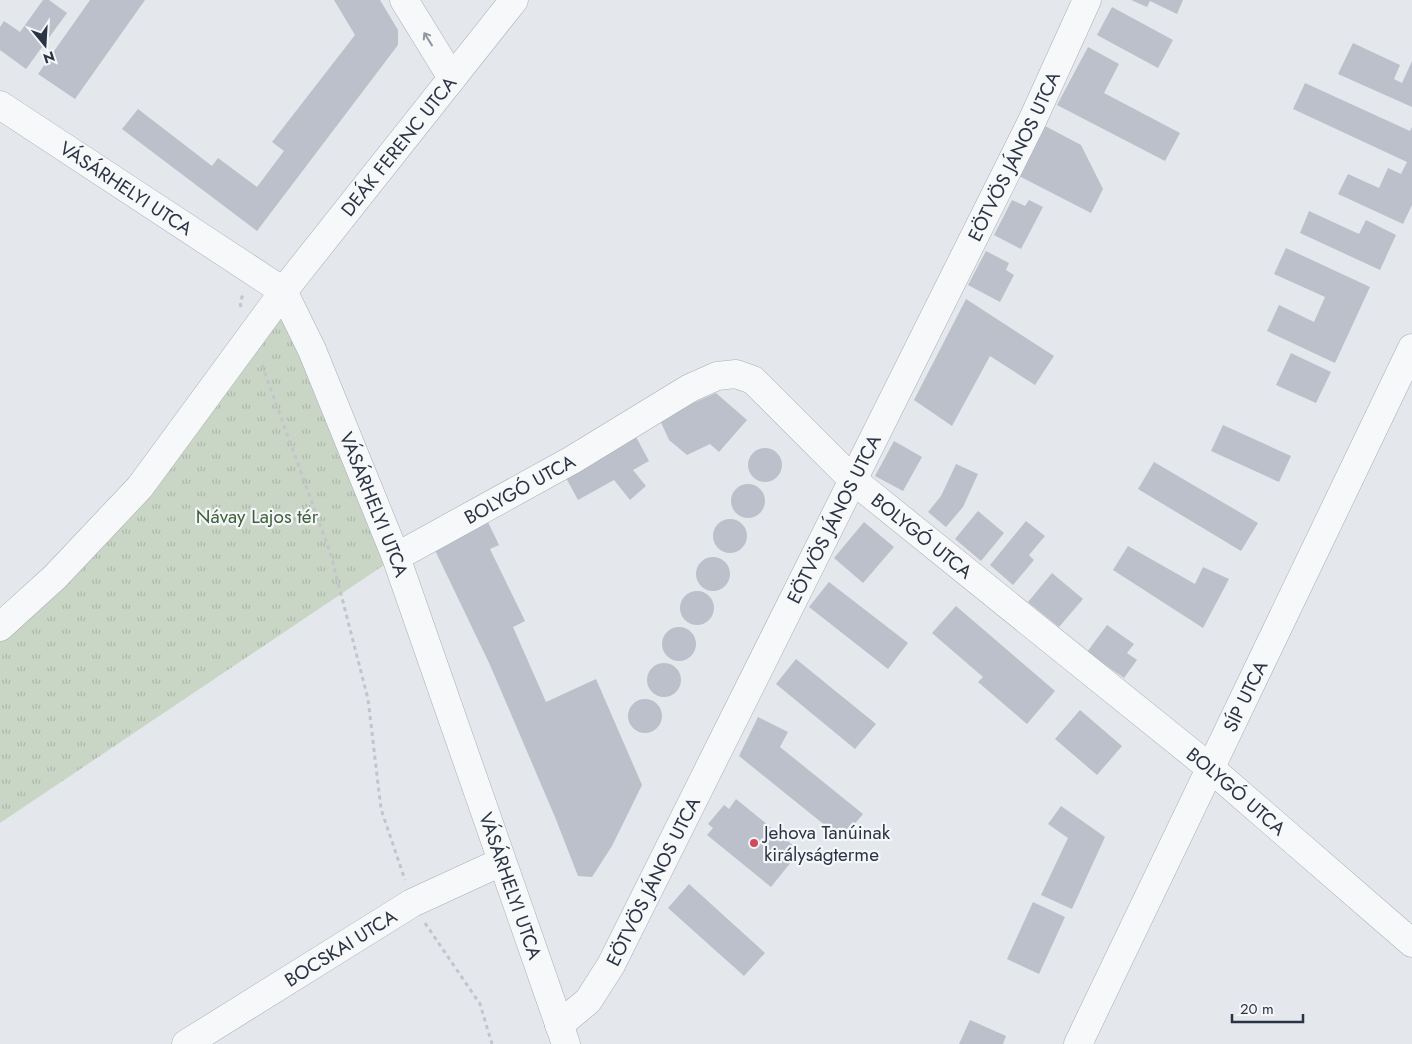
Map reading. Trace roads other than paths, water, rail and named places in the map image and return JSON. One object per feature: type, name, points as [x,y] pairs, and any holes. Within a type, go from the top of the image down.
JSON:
[{"type":"street","points":[[404,0],[452,78]]},
{"type":"street","name":"DEÁK FERENC UTCA","points":[[283,291],[514,0]]},
{"type":"street","name":"EÖTVÖS JÁNOS UTCA","points":[[562,1034],[588,1001],[611,965],[1033,118],[1087,0]]},
{"type":"street","name":"VÁSÁRHELYI UTCA","points":[[0,105],[283,291],[312,350],[396,557],[562,1034]]},
{"type":"street","points":[[0,627],[55,577],[140,487],[283,291]]},
{"type":"street","name":"SÍP UTCA","points":[[1078,1044],[1209,767],[1412,348]]},
{"type":"street","name":"BOLYGÓ UTCA","points":[[396,557],[572,460],[690,388],[717,376],[736,374],[753,380],[853,480],[1209,767],[1412,943]]},
{"type":"street","name":"BOCSKAI UTCA","points":[[186,1044],[412,903],[501,862]]},
{"type":"place","name":"Jehova Tanúinak királyságterme","points":[[754,843]]},
{"type":"park label","name":"Návay Lajos tér","points":[[257,516]]}]
